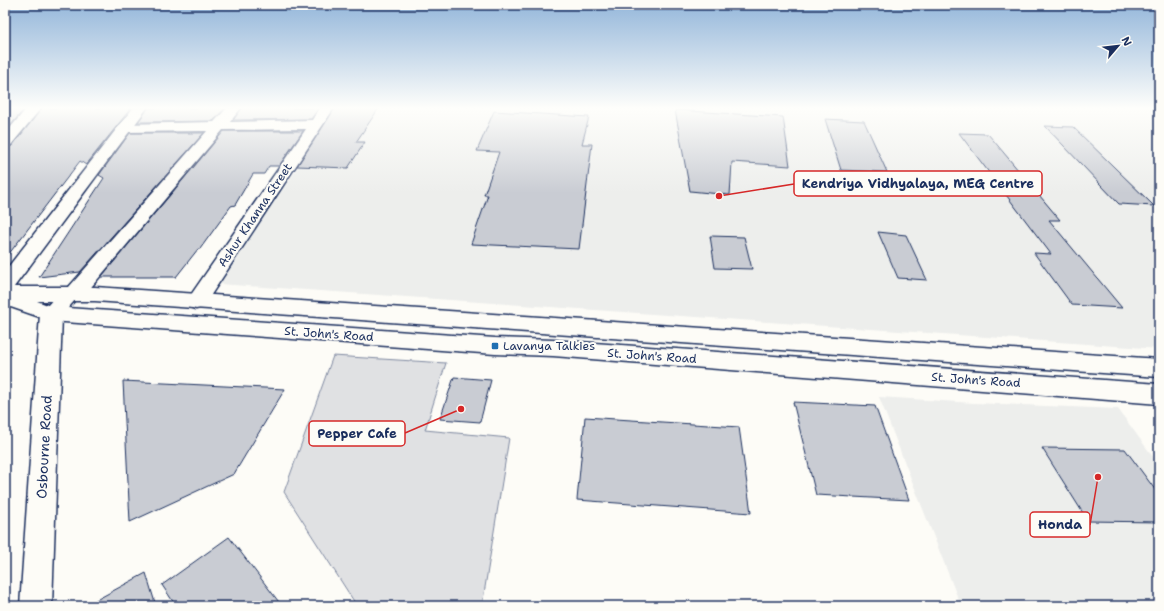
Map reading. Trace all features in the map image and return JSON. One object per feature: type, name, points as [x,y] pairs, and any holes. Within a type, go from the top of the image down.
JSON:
[{"type":"main road","points":[[5,285],[118,137]]},
{"type":"main road","name":"St. John's Road","points":[[5,296],[72,294],[1159,368]]},
{"type":"main road","name":"St. John's Road","points":[[5,296],[51,314],[495,346],[553,348],[1159,394]]},
{"type":"street","points":[[51,314],[72,294],[211,137]]},
{"type":"street","name":"Ashur Khanna Street","points":[[196,302],[308,137]]},
{"type":"street","name":"Osbourne Road","points":[[36,606],[51,314]]},
{"type":"shaded area","points":[[319,137],[1159,137],[1159,349],[219,284]]},
{"type":"shaded area","points":[[333,356],[446,363],[425,430],[509,438],[482,606],[357,606],[284,492]]},
{"type":"shaded area","points":[[879,397],[974,403],[1118,409],[1159,465],[1159,606],[961,606]]},
{"type":"building","points":[[19,137],[108,137],[86,165],[80,161],[5,259],[5,147],[12,146]]},
{"type":"building","points":[[127,137],[201,137],[80,272],[39,277],[104,178],[99,175]]},
{"type":"building","points":[[219,137],[299,137],[279,166],[269,166],[264,174],[253,174],[235,205],[231,206],[200,249],[198,249],[176,277],[101,277]]},
{"type":"building","points":[[316,137],[360,137],[356,142],[365,142],[348,168],[297,166]]},
{"type":"building","points":[[483,137],[584,137],[582,144],[592,144],[579,249],[471,244],[488,195],[484,195],[499,152],[477,151]]},
{"type":"building","points":[[680,137],[786,137],[790,166],[732,162],[730,195],[690,191]]},
{"type":"building","points":[[830,137],[871,137],[887,172],[841,170]]},
{"type":"building","points":[[962,137],[990,137],[1060,220],[1049,220],[1122,308],[1072,305],[1034,253],[1051,254]]},
{"type":"building","points":[[1055,137],[1083,137],[1154,206],[1119,204]]},
{"type":"building","points":[[878,232],[906,235],[927,280],[898,278]]},
{"type":"building","points":[[710,236],[744,237],[752,269],[715,268]]},
{"type":"building","points":[[454,377],[491,380],[480,422],[440,419]]},
{"type":"building","points":[[123,381],[285,389],[234,474],[130,522]]},
{"type":"building","points":[[793,402],[875,406],[909,500],[816,495]]},
{"type":"building","points":[[585,417],[739,427],[751,513],[577,500]]},
{"type":"building","points":[[1042,448],[1125,449],[1159,495],[1159,522],[1088,521]]},
{"type":"building","points":[[229,537],[282,606],[176,606],[162,585]]},
{"type":"building","points":[[146,573],[156,606],[85,606]]},
{"type":"place","name":"Kendriya Vidhyalaya, MEG Centre","points":[[719,196]]},
{"type":"place","name":"Lavanya Talkies","points":[[495,346]]},
{"type":"place","name":"Pepper Cafe","points":[[461,409]]},
{"type":"place","name":"Honda","points":[[1098,477]]}]
